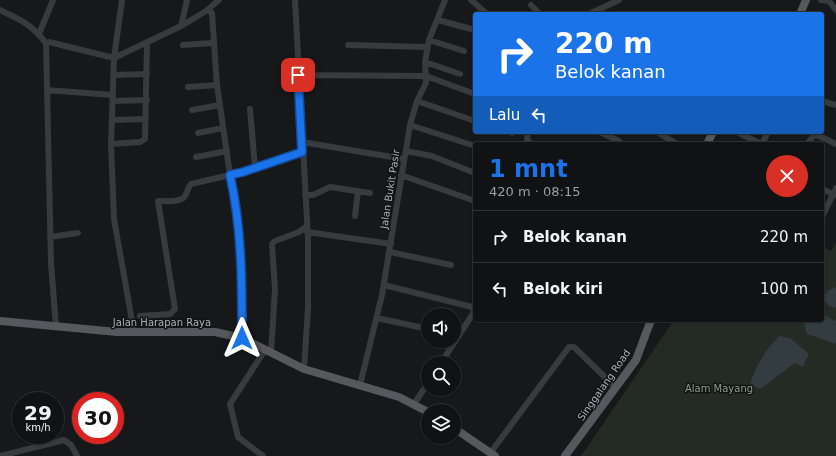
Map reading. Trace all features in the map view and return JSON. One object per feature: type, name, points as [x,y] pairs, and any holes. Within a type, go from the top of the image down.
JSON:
[{"type":"main road","points":[[801,12],[806,0]]},
{"type":"main road","name":"Jalan Harapan Raya","points":[[0,321],[117,332],[215,332],[242,338],[304,369],[399,397],[421,408]]},
{"type":"main road","name":"Singgalang Road","points":[[565,456],[636,360],[650,322]]},
{"type":"main road","points":[[461,433],[493,454]]},
{"type":"street","points":[[39,34],[53,0]]},
{"type":"street","points":[[122,0],[114,58],[111,144],[114,219],[134,332]]},
{"type":"street","points":[[181,26],[186,0]]},
{"type":"street","points":[[207,0],[212,6]]},
{"type":"street","points":[[219,0],[212,6],[209,12],[223,128],[230,175],[237,205],[240,252],[242,338]]},
{"type":"street","points":[[295,0],[307,229],[308,308],[304,369]]},
{"type":"street","name":"Jalan Bukit Pasir","points":[[360,385],[384,285],[410,125],[417,101],[426,83],[425,62],[429,40],[438,20],[444,0]]},
{"type":"street","points":[[593,12],[619,0]]},
{"type":"street","points":[[821,0],[829,1],[836,10]]},
{"type":"street","points":[[474,1],[485,12]]},
{"type":"street","points":[[531,4],[538,12]]},
{"type":"street","points":[[0,10],[26,22],[46,43],[50,237],[56,327]]},
{"type":"street","points":[[46,43],[49,42],[114,58],[209,12]]},
{"type":"street","points":[[438,20],[471,29]]},
{"type":"street","points":[[429,40],[464,51]]},
{"type":"street","points":[[111,144],[144,141],[147,100],[147,42]]},
{"type":"street","points":[[183,45],[213,43]]},
{"type":"street","points":[[348,45],[428,47]]},
{"type":"street","points":[[425,62],[460,74]]},
{"type":"street","points":[[113,75],[147,74]]},
{"type":"street","points":[[298,75],[426,76],[473,93]]},
{"type":"street","points":[[188,87],[217,84]]},
{"type":"street","points":[[47,90],[113,98],[147,100]]},
{"type":"street","points":[[417,101],[473,120]]},
{"type":"street","points":[[824,102],[836,105]]},
{"type":"street","points":[[192,110],[220,105]]},
{"type":"street","points":[[250,109],[255,168]]},
{"type":"street","points":[[112,120],[146,119]]},
{"type":"street","points":[[410,125],[473,145]]},
{"type":"street","points":[[198,133],[223,128]]},
{"type":"street","points":[[604,134],[618,142]]},
{"type":"street","points":[[660,134],[674,142]]},
{"type":"street","points":[[740,134],[757,142]]},
{"type":"street","points":[[809,142],[815,134],[836,144]]},
{"type":"street","points":[[302,142],[404,159]]},
{"type":"street","points":[[196,157],[227,151]]},
{"type":"street","points":[[406,151],[432,156],[473,172]]},
{"type":"street","points":[[140,316],[170,314],[175,309],[158,201],[182,199],[191,184],[255,168],[302,152]]},
{"type":"street","points":[[401,174],[473,200]]},
{"type":"street","points":[[305,195],[313,195],[330,187],[370,192]]},
{"type":"street","points":[[824,213],[836,188]]},
{"type":"street","points":[[824,190],[834,195]]},
{"type":"street","points":[[355,216],[358,191]]},
{"type":"street","points":[[263,456],[238,437],[230,404],[268,352],[275,289],[272,244],[275,241],[307,229],[391,244]]},
{"type":"street","points":[[50,237],[78,233]]},
{"type":"street","points":[[390,252],[452,265]]},
{"type":"street","points":[[384,285],[472,307],[473,310]]},
{"type":"street","points":[[461,330],[473,313]]},
{"type":"street","points":[[377,318],[421,327]]},
{"type":"street","points":[[493,454],[569,347],[574,347],[616,388]]},
{"type":"street","points":[[414,404],[421,394]]},
{"type":"street","points":[[0,456],[64,440],[71,445],[77,456]]},
{"type":"green space","name":"Alam Mayang","points":[[836,242],[836,456],[581,456],[673,322],[824,322],[824,248],[831,251]]},
{"type":"shaded area","points":[[836,287],[836,308],[829,306],[824,299],[824,297],[829,290]]},
{"type":"shaded area","points":[[824,315],[836,321],[836,344],[807,334],[804,323],[824,322]]},
{"type":"shaded area","points":[[779,336],[790,338],[809,354],[803,367],[795,363],[760,389],[750,385],[755,371],[762,359]]},
{"type":"route","points":[[242,338],[242,266],[237,205],[230,175],[302,152],[298,75]]}]
